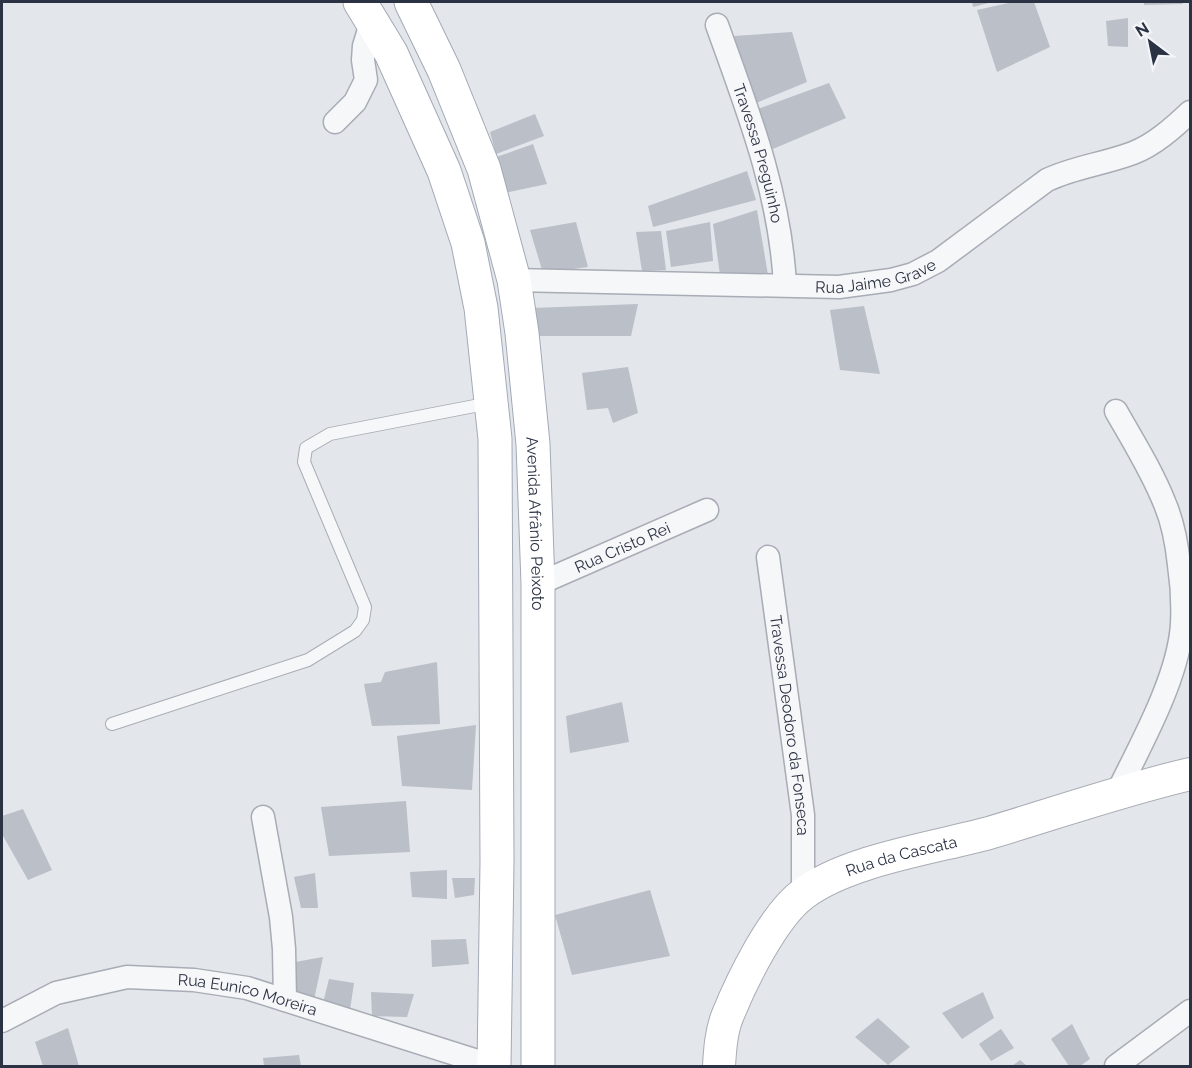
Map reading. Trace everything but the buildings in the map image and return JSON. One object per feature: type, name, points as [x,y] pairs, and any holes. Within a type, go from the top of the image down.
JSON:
[{"type":"main road","name":"Avenida Afrânio Peixoto","points":[[411,2],[444,70],[484,169],[514,280],[524,343],[533,444],[538,584],[538,1066]]},
{"type":"main road","points":[[366,11],[392,52],[444,171],[468,243],[481,308],[495,439],[497,862],[493,1066]]},
{"type":"main road","name":"Rua da Cascata","points":[[719,1066],[720,1042],[727,1018],[740,990],[780,919],[803,894],[841,874],[872,863],[988,833],[1117,793],[1191,774]]},
{"type":"street","points":[[335,122],[355,102],[366,80],[363,60],[366,11]]},
{"type":"street","name":"Travessa Preguinho","points":[[717,25],[759,142],[767,171],[780,227],[785,285]]},
{"type":"street","name":"Rua Jaime Grave","points":[[514,280],[839,286],[891,280],[914,274],[938,261],[1047,180],[1066,171],[1134,153],[1159,138],[1191,112]]},
{"type":"street","points":[[1116,411],[1165,504],[1177,544],[1182,626],[1174,665],[1158,707],[1117,793]]},
{"type":"street","name":"Rua Cristo Rei","points":[[538,584],[707,510]]},
{"type":"street","name":"Travessa Deodoro da Fonseca","points":[[768,557],[803,815],[803,894]]},
{"type":"street","points":[[263,817],[281,917],[285,1000]]},
{"type":"street","name":"Rua Eunico Moreira","points":[[2,1021],[56,993],[127,978],[194,980],[247,988],[493,1066]]},
{"type":"street","points":[[1116,1066],[1191,1011]]},
{"type":"lane","points":[[112,724],[308,660],[355,631],[363,620],[365,607],[304,462],[306,448],[330,434],[491,402]]}]
